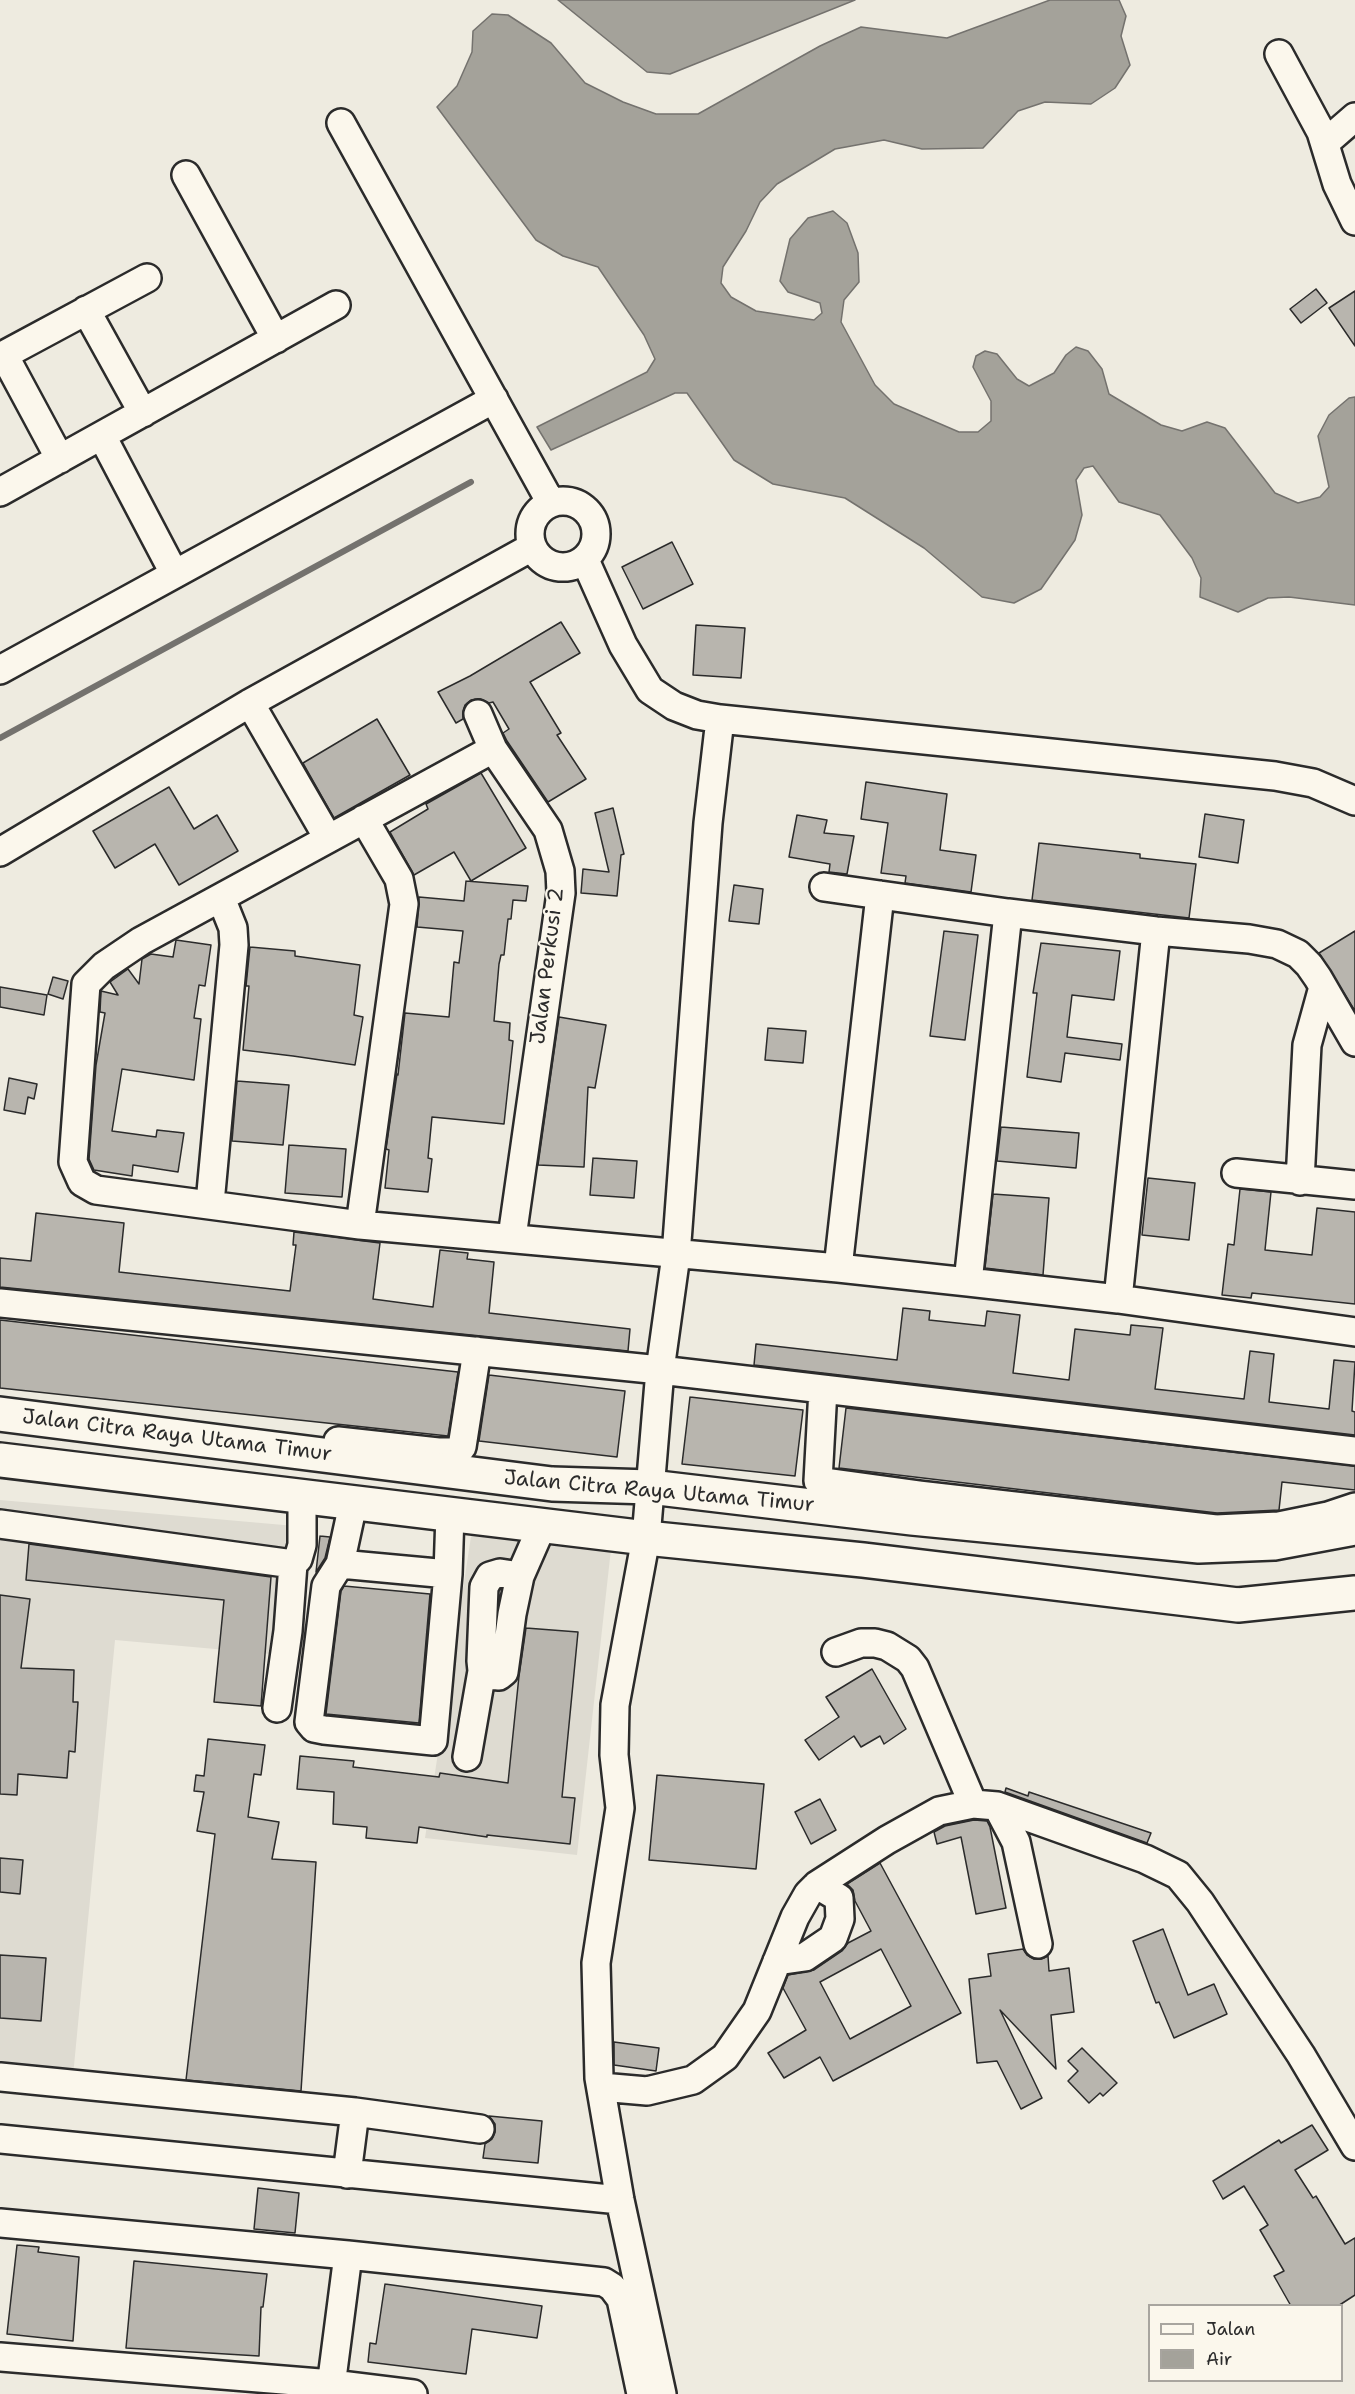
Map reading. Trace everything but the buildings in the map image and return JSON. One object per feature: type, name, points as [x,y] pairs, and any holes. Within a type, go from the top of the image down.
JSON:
[{"type":"main road","name":"Jalan Citra Raya Utama Timur","points":[[0,1414],[552,1484],[650,1487],[912,1518],[1199,1546],[1274,1543],[1355,1528]]},
{"type":"main road","points":[[302,1497],[308,1453]]},
{"type":"main road","name":"Jalan Citra Raya Utama Timur","points":[[0,1460],[646,1539],[863,1560],[1238,1605],[1355,1593]]},
{"type":"street","points":[[1279,54],[1325,143],[1337,184],[1355,221]]},
{"type":"street","points":[[1325,143],[1355,117]]},
{"type":"street","points":[[341,123],[551,503]]},
{"type":"street","points":[[186,175],[276,339]]},
{"type":"street","points":[[60,459],[2,356],[147,278]]},
{"type":"street","points":[[0,492],[336,305]]},
{"type":"street","points":[[86,310],[143,413]]},
{"type":"street","points":[[0,670],[494,399]]},
{"type":"street","points":[[102,436],[174,573]]},
{"type":"street","points":[[570,501],[586,509],[596,525],[596,544],[585,560],[566,568],[545,563],[532,547],[530,530],[537,513],[551,503],[570,501]]},
{"type":"street","points":[[0,852],[250,703],[532,547]]},
{"type":"street","points":[[585,560],[623,645],[650,690],[674,706],[689,712],[720,719],[1275,776],[1313,783],[1353,795]]},
{"type":"street","points":[[250,703],[328,838]]},
{"type":"street","name":"Jalan Perkusi 2","points":[[478,714],[493,749],[548,830],[560,871],[561,893],[512,1237]]},
{"type":"street","points":[[662,2394],[620,2200],[598,2078],[596,1963],[620,1808],[614,1755],[615,1705],[646,1539],[660,1370],[676,1255],[708,823],[720,719]]},
{"type":"street","points":[[493,749],[420,791],[328,838],[141,941],[104,966],[86,984],[73,1162],[82,1182],[96,1190],[210,1203],[360,1225],[838,1268],[1118,1299],[1355,1332]]},
{"type":"street","points":[[360,1225],[404,904],[399,879],[364,819]]},
{"type":"street","points":[[824,887],[1008,913],[1277,944],[1298,954],[1323,987],[1355,1042]]},
{"type":"street","points":[[838,1268],[880,894]]},
{"type":"street","points":[[210,1203],[234,945],[233,928],[221,898]]},
{"type":"street","points":[[968,1282],[1008,913]]},
{"type":"street","points":[[1118,1299],[1156,931]]},
{"type":"street","points":[[1300,1181],[1307,1045],[1323,987]]},
{"type":"street","points":[[1236,1173],[1355,1185]]},
{"type":"street","points":[[0,1303],[660,1370],[1355,1451]]},
{"type":"street","points":[[0,1403],[426,1451],[457,1452],[462,1447],[477,1351]]},
{"type":"street","points":[[824,1389],[818,1481],[1216,1529],[1280,1526],[1328,1516],[1355,1507]]},
{"type":"street","points":[[277,1708],[288,1632],[293,1564],[298,1559],[302,1545],[302,1497]]},
{"type":"street","points":[[352,1504],[340,1564],[326,1586],[309,1722],[314,1728],[324,1730],[433,1741],[448,1574],[450,1514]]},
{"type":"street","points":[[0,1524],[293,1564]]},
{"type":"street","points":[[467,1757],[482,1671],[488,1675],[499,1676],[504,1672],[520,1576],[538,1535],[549,1526]]},
{"type":"street","points":[[340,1564],[448,1574]]},
{"type":"street","points":[[836,1652],[861,1643],[875,1643],[888,1646],[908,1659],[915,1668],[985,1805],[1016,1842],[1038,1944]]},
{"type":"street","points":[[601,2088],[647,2091],[693,2080],[725,2057],[757,2011],[801,1905],[818,1884],[887,1840],[939,1811],[985,1805],[1145,1859],[1178,1875],[1194,1894],[1301,2055],[1355,2146]]},
{"type":"street","points":[[777,1961],[805,1957],[833,1938],[840,1919],[839,1898],[818,1884]]},
{"type":"street","points":[[0,2077],[355,2112],[480,2128]]},
{"type":"street","points":[[346,2174],[355,2112]]},
{"type":"street","points":[[0,2139],[620,2200]]},
{"type":"street","points":[[0,2223],[348,2255],[604,2282],[612,2287],[621,2299],[641,2394]]},
{"type":"street","points":[[331,2389],[348,2255]]},
{"type":"street","points":[[0,2357],[331,2389],[413,2394]]},
{"type":"shaded area","points":[[0,1500],[295,1526],[282,1655],[115,1640],[73,2076],[0,2070]]},
{"type":"shaded area","points":[[472,1530],[611,1549],[577,1855],[425,1838]]},
{"type":"water","points":[[558,0],[855,0],[670,74],[647,72]]},
{"type":"water","points":[[1050,0],[1119,0],[1126,16],[1121,36],[1130,65],[1115,88],[1091,104],[1045,102],[1018,111],[983,148],[922,149],[884,140],[835,149],[777,184],[760,202],[746,231],[723,267],[721,283],[731,297],[756,311],[814,320],[822,313],[820,303],[788,292],[780,281],[790,239],[808,218],[833,211],[847,223],[858,253],[859,282],[844,300],[841,322],[875,385],[894,404],[959,432],[978,432],[991,421],[991,401],[973,367],[976,356],[985,351],[997,354],[1017,379],[1029,386],[1054,373],[1066,355],[1076,347],[1088,351],[1102,369],[1109,394],[1161,425],[1182,431],[1207,422],[1225,428],[1275,493],[1298,503],[1320,497],[1329,487],[1318,436],[1329,415],[1349,398],[1355,397],[1355,605],[1289,597],[1268,598],[1238,612],[1200,597],[1201,578],[1192,558],[1160,515],[1119,502],[1093,466],[1084,468],[1076,480],[1082,515],[1075,540],[1041,589],[1014,603],[982,597],[924,548],[845,498],[773,484],[734,460],[687,393],[675,393],[551,450],[537,427],[647,372],[655,359],[644,335],[598,267],[563,256],[536,240],[437,107],[457,86],[472,52],[473,31],[492,14],[508,15],[551,43],[585,83],[623,102],[656,114],[698,114],[820,46],[861,27],[947,38]]},
{"type":"waterway","points":[[0,738],[471,482]]}]
